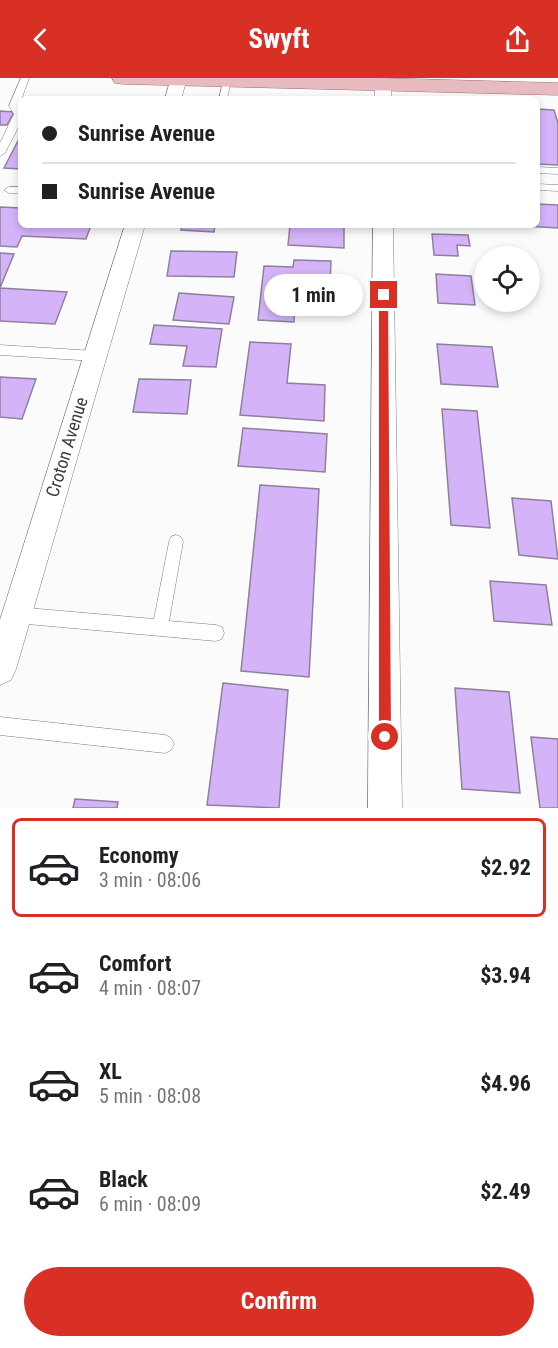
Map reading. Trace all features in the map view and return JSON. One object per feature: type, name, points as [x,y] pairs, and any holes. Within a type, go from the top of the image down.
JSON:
[{"type":"main road","points":[[123,78],[176,89],[383,92],[558,89]]},
{"type":"street","name":"Croton Avenue","points":[[0,669],[134,228]]},
{"type":"street","points":[[383,228],[385,808]]},
{"type":"lane","points":[[21,96],[25,78]]},
{"type":"lane","points":[[0,105],[18,111],[0,153]]},
{"type":"lane","points":[[0,128],[12,129]]},
{"type":"lane","points":[[540,170],[558,171]]},
{"type":"lane","points":[[540,187],[558,188]]},
{"type":"lane","points":[[9,190],[18,190]]},
{"type":"lane","points":[[0,350],[95,356]]},
{"type":"lane","points":[[160,628],[176,542]]},
{"type":"lane","points":[[16,615],[216,633]]},
{"type":"lane","points":[[0,726],[165,744]]},
{"type":"building","points":[[540,109],[554,110],[558,123],[558,165],[540,164]]},
{"type":"building","points":[[0,111],[14,112],[7,125],[0,125]]},
{"type":"building","points":[[18,141],[18,169],[4,168]]},
{"type":"building","points":[[540,204],[558,205],[558,228],[540,227]]},
{"type":"building","points":[[0,207],[18,208],[18,228],[90,228],[86,239],[22,236],[17,247],[0,246]]},
{"type":"building","points":[[181,228],[215,228],[214,232],[181,230]]},
{"type":"building","points":[[290,228],[344,228],[344,248],[288,245]]},
{"type":"building","points":[[432,234],[468,235],[470,246],[457,245],[458,256],[434,255]]},
{"type":"building","points":[[171,251],[237,252],[234,277],[167,276]]},
{"type":"building","points":[[0,253],[14,254],[0,288]]},
{"type":"building","points":[[294,260],[331,261],[330,286],[296,285],[294,322],[258,320],[264,266],[293,267]]},
{"type":"building","points":[[436,274],[471,276],[474,305],[438,303]]},
{"type":"building","points":[[0,288],[67,292],[55,324],[0,321]]},
{"type":"building","points":[[179,293],[234,297],[229,324],[173,320]]},
{"type":"building","points":[[154,325],[222,329],[216,367],[183,366],[187,346],[150,344]]},
{"type":"building","points":[[250,342],[291,344],[287,383],[325,385],[324,421],[240,415]]},
{"type":"building","points":[[437,344],[492,347],[498,387],[441,384]]},
{"type":"building","points":[[0,377],[36,379],[22,419],[0,417]]},
{"type":"building","points":[[139,379],[191,380],[187,414],[133,412]]},
{"type":"building","points":[[442,409],[477,411],[490,528],[451,525]]},
{"type":"building","points":[[243,428],[327,434],[325,472],[238,466]]},
{"type":"building","points":[[260,485],[319,489],[309,677],[241,671]]},
{"type":"building","points":[[512,498],[551,501],[558,559],[519,555]]},
{"type":"building","points":[[490,581],[546,585],[552,625],[494,621]]},
{"type":"building","points":[[223,683],[288,690],[279,808],[207,805]]},
{"type":"building","points":[[455,688],[509,692],[520,793],[462,789]]},
{"type":"building","points":[[531,737],[558,739],[558,808],[540,808]]},
{"type":"building","points":[[75,799],[118,802],[117,808],[73,808]]},
{"type":"route","points":[[384,295],[385,737]]}]
